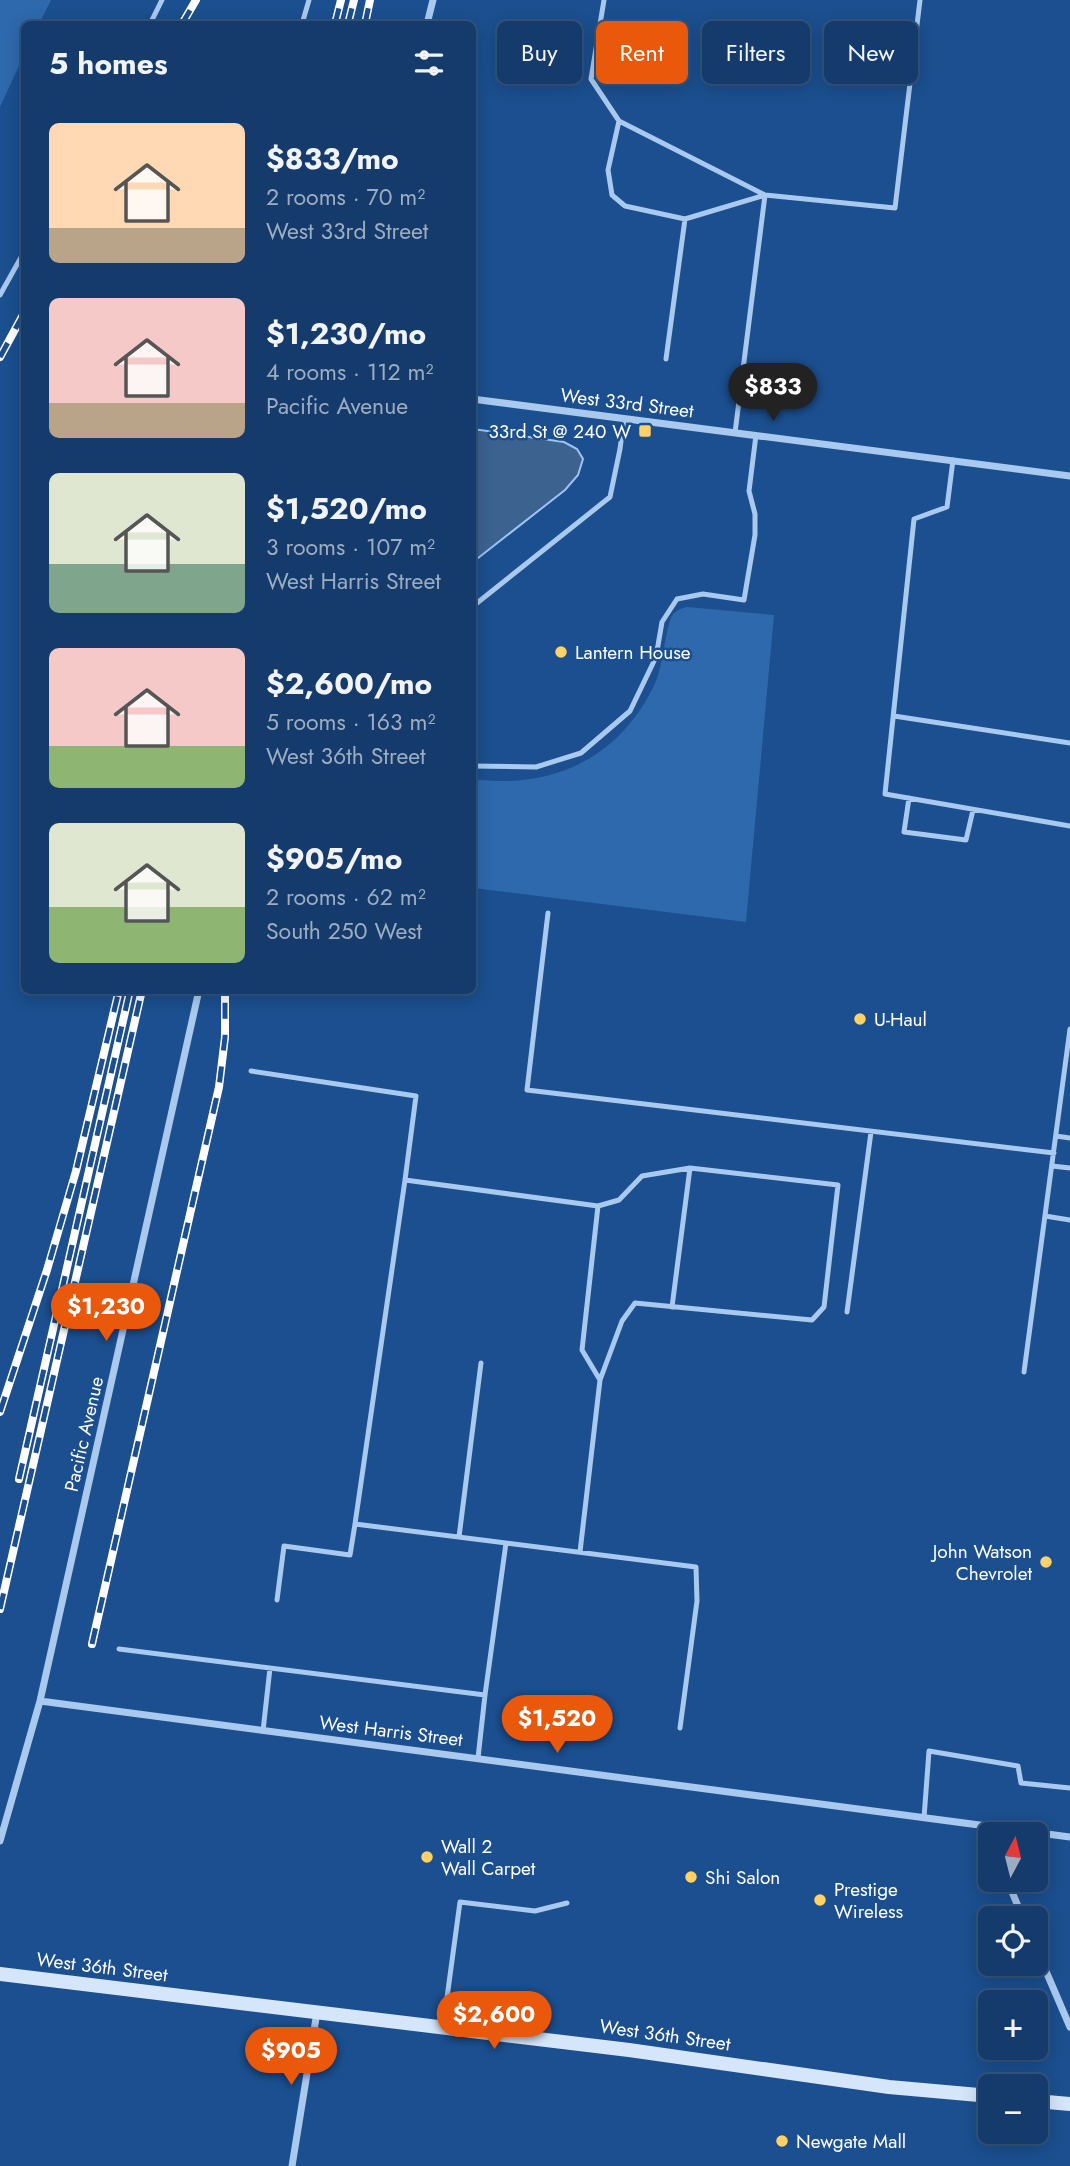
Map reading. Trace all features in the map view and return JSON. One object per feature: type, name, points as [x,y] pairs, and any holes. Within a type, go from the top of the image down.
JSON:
[{"type":"street","points":[[428,21],[433,0]]},
{"type":"street","name":"West 33rd Street","points":[[476,400],[1070,476]]},
{"type":"street","name":"Pacific Avenue","points":[[0,1841],[40,1701],[198,994]]},
{"type":"street","name":"West Harris Street","points":[[40,1701],[978,1825]]},
{"type":"street","name":"West Harris Street","points":[[1048,1835],[1070,1838]]},
{"type":"street","name":"West 36th Street","points":[[0,1974],[629,2050],[889,2087],[978,2095]]},
{"type":"street","points":[[1048,1976],[1070,2027]]},
{"type":"street","points":[[292,2166],[317,2012]]},
{"type":"street","points":[[1048,2102],[1070,2104]]},
{"type":"lane","points":[[152,21],[162,0]]},
{"type":"lane","points":[[303,21],[309,0]]},
{"type":"lane","points":[[604,0],[592,79],[619,121],[765,195],[895,208],[920,0]]},
{"type":"lane","points":[[619,121],[608,170],[612,195],[625,206],[685,219],[765,195]]},
{"type":"lane","points":[[735,432],[765,195]]},
{"type":"lane","points":[[666,359],[685,219]]},
{"type":"lane","points":[[0,295],[21,257]]},
{"type":"lane","points":[[476,604],[610,497],[624,418]]},
{"type":"lane","points":[[476,766],[536,767],[581,753],[630,711],[656,657],[662,622],[677,599],[703,594],[744,600],[755,535],[755,514],[749,491],[756,435]]},
{"type":"lane","points":[[953,460],[947,507],[914,519],[885,794],[1070,825]]},
{"type":"lane","points":[[894,716],[1070,743]]},
{"type":"lane","points":[[909,798],[904,832],[966,840],[973,810]]},
{"type":"lane","points":[[548,913],[527,1090],[1054,1153]]},
{"type":"lane","points":[[1024,1372],[1070,1029]]},
{"type":"lane","points":[[251,1072],[416,1096],[351,1555],[284,1546],[277,1600]]},
{"type":"lane","points":[[847,1312],[872,1132]]},
{"type":"lane","points":[[1056,1136],[1070,1139]]},
{"type":"lane","points":[[1052,1166],[1070,1168]]},
{"type":"lane","points":[[405,1180],[598,1206],[619,1200],[642,1176],[690,1168],[838,1185],[824,1307],[812,1320],[635,1303],[622,1321],[600,1380],[580,1552]]},
{"type":"lane","points":[[672,1307],[690,1168]]},
{"type":"lane","points":[[598,1206],[582,1350],[600,1380]]},
{"type":"lane","points":[[1045,1216],[1070,1220]]},
{"type":"lane","points":[[459,1537],[481,1363]]},
{"type":"lane","points":[[355,1524],[696,1567],[697,1601],[680,1728]]},
{"type":"lane","points":[[478,1758],[506,1543]]},
{"type":"lane","points":[[119,1649],[485,1695]]},
{"type":"lane","points":[[263,1731],[270,1668]]},
{"type":"lane","points":[[924,1818],[929,1751],[1018,1766],[1021,1783],[1070,1788]]},
{"type":"lane","points":[[443,2027],[460,1902],[535,1911],[567,1903]]},
{"type":"shaded area","points":[[0,0],[51,0],[40,21],[21,21],[21,62],[0,107]]},
{"type":"shaded area","points":[[476,429],[564,442],[577,449],[583,459],[578,475],[565,490],[476,560]]},
{"type":"shaded area","points":[[687,607],[774,615],[746,922],[476,888],[476,779],[531,779],[557,773],[582,763],[604,748],[624,730],[642,707],[656,681],[671,619],[676,611]]},
{"type":"railway","points":[[184,21],[196,0]]},
{"type":"railway","points":[[336,21],[341,0]]},
{"type":"railway","points":[[349,21],[354,0]]},
{"type":"railway","points":[[366,21],[370,0]]},
{"type":"railway","points":[[0,357],[21,318]]},
{"type":"railway","points":[[0,1412],[47,1270],[76,1171],[118,994]]},
{"type":"railway","points":[[19,1479],[129,994]]},
{"type":"railway","points":[[0,1609],[141,994]]},
{"type":"railway","points":[[92,1644],[219,1087],[225,1037],[225,994]]},
{"type":"place","name":"33rd St @ 240 W","points":[[645,431]]},
{"type":"place","name":"Lantern House","points":[[561,652]]},
{"type":"place","name":"U-Haul","points":[[860,1019]]},
{"type":"place","name":"John Watson Chevrolet","points":[[1046,1562]]},
{"type":"place","name":"Wall 2 Wall Carpet","points":[[427,1857]]},
{"type":"place","name":"Shi Salon","points":[[691,1877]]},
{"type":"place","name":"Prestige Wireless","points":[[820,1900]]},
{"type":"place","name":"Newgate Mall","points":[[782,2141]]}]
